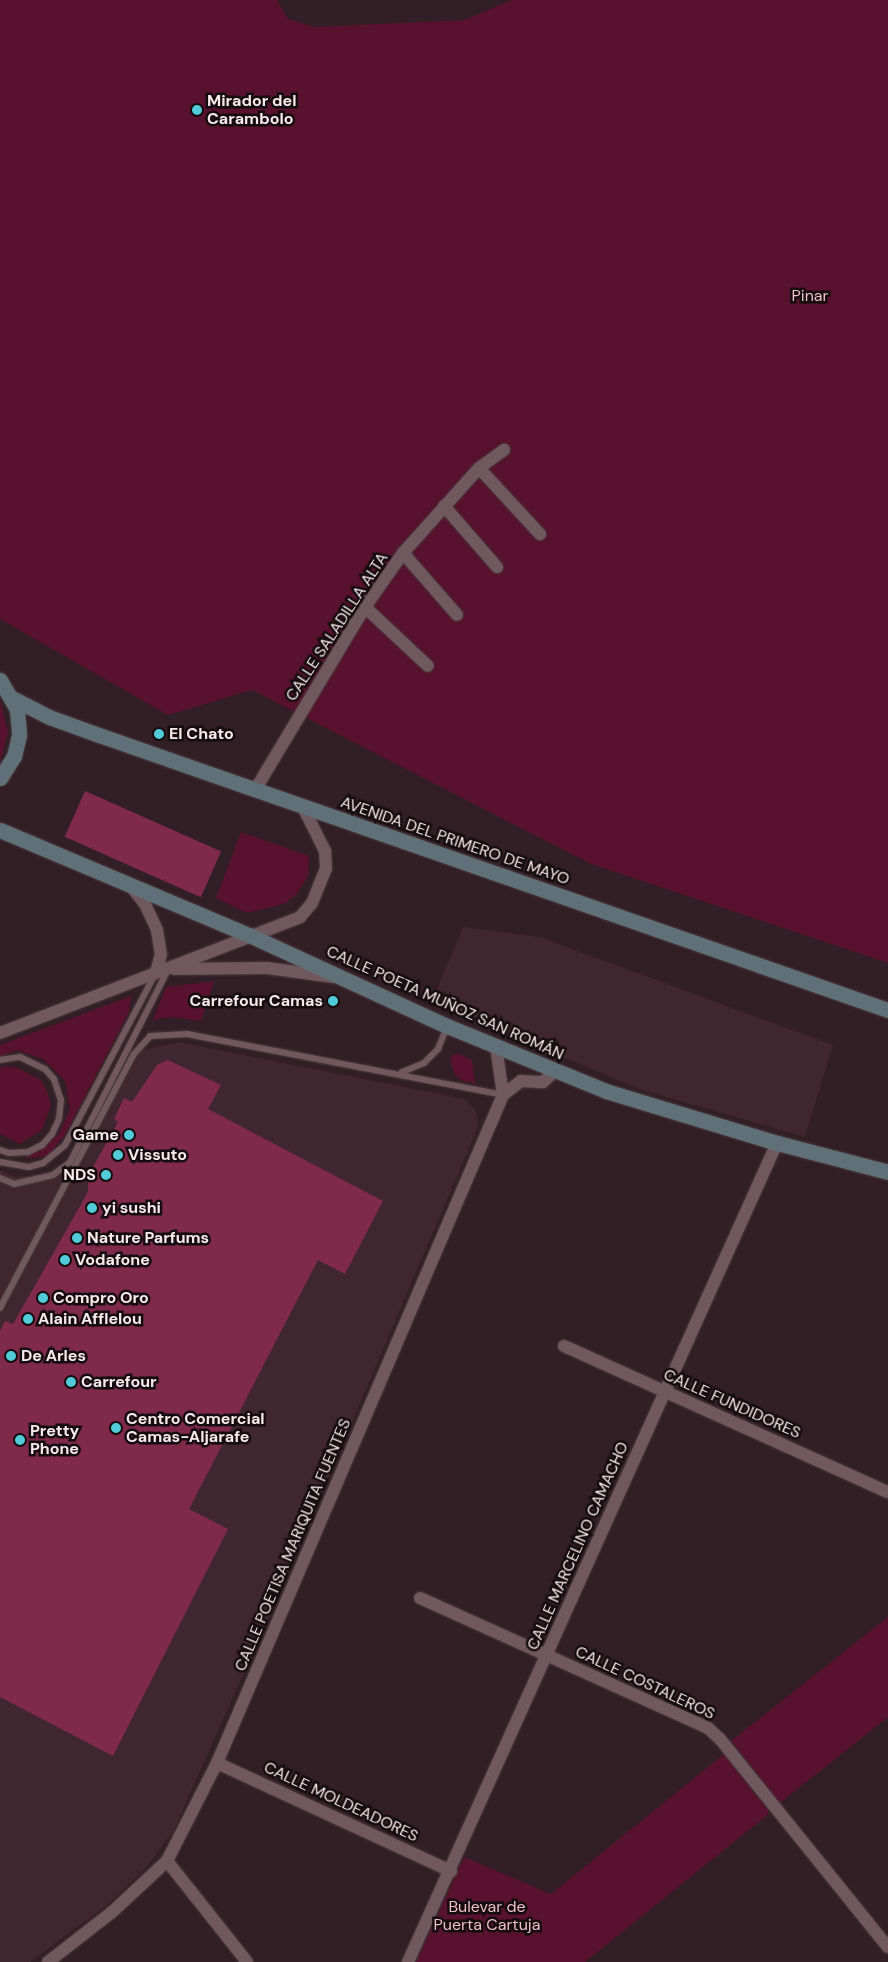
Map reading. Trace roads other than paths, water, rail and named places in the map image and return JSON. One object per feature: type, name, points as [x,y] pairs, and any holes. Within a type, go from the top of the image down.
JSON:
[{"type":"main road","points":[[0,680],[12,698],[19,735],[14,756],[0,778]]},
{"type":"main road","name":"AVENIDA DEL PRIMERO DE MAYO","points":[[12,698],[49,717],[888,1010]]},
{"type":"main road","name":"CALLE POETA MUÑOZ SAN ROMÁN","points":[[0,830],[249,935],[448,1026],[606,1091],[777,1143],[888,1172]]},
{"type":"street","name":"CALLE SALADILLA ALTA","points":[[254,790],[365,608],[403,553],[479,468],[504,450]]},
{"type":"street","points":[[479,468],[540,534]]},
{"type":"street","points":[[444,506],[497,567]]},
{"type":"street","points":[[403,553],[457,615]]},
{"type":"street","points":[[365,608],[428,666]]},
{"type":"street","points":[[0,1033],[249,935],[300,917],[321,888],[326,869],[325,851],[303,807]]},
{"type":"street","points":[[130,886],[145,904],[157,930],[162,954],[156,973]]},
{"type":"street","points":[[169,968],[267,968],[344,978]]},
{"type":"street","points":[[496,1046],[504,1095],[521,1082],[543,1082],[555,1071]]},
{"type":"street","name":"CALLE POETISA MARIQUITA FUENTES","points":[[48,1962],[111,1913],[167,1861],[217,1763],[504,1095]]},
{"type":"street","name":"CALLE MARCELINO CAMACHO","points":[[408,1962],[548,1655],[663,1391],[777,1143]]},
{"type":"street","name":"CALLE FUNDIDORES","points":[[564,1346],[888,1492]]},
{"type":"street","name":"CALLE COSTALEROS","points":[[420,1598],[712,1731],[888,1948]]},
{"type":"street","name":"CALLE MOLDEADORES","points":[[217,1763],[451,1871]]},
{"type":"street","points":[[167,1861],[247,1962]]},
{"type":"lane","points":[[0,1178],[14,1184],[53,1176],[70,1162],[169,968]]},
{"type":"lane","points":[[0,1162],[29,1167],[43,1163],[66,1145],[156,973]]},
{"type":"lane","points":[[401,1073],[424,1063],[438,1049],[448,1026]]},
{"type":"lane","points":[[0,1308],[134,1054],[150,1036],[187,1034],[401,1073],[504,1095]]},
{"type":"lane","points":[[0,1060],[20,1057],[44,1069],[54,1079],[61,1100],[59,1119],[52,1134],[42,1145],[28,1152],[10,1154],[0,1150]]},
{"type":"place","name":"Mirador del Carambolo","points":[[197,110]]},
{"type":"place","name":"El Chato","points":[[159,734]]},
{"type":"place","name":"Carrefour Camas","points":[[333,1001]]},
{"type":"place","name":"Game","points":[[129,1135]]},
{"type":"place","name":"Vissuto","points":[[118,1155]]},
{"type":"place","name":"NDS","points":[[106,1175]]},
{"type":"place","name":"yi sushi","points":[[92,1208]]},
{"type":"place","name":"Nature Parfums","points":[[77,1238]]},
{"type":"place","name":"Vodafone","points":[[65,1260]]},
{"type":"place","name":"Compro Oro","points":[[43,1298]]},
{"type":"place","name":"Alain Afflelou","points":[[28,1319]]},
{"type":"place","name":"De Arles","points":[[11,1356]]},
{"type":"place","name":"Carrefour","points":[[71,1382]]},
{"type":"place","name":"Centro Comercial Camas-Aljarafe","points":[[116,1428]]},
{"type":"place","name":"Pretty Phone","points":[[20,1440]]},
{"type":"park label","name":"Pinar","points":[[810,296]]},
{"type":"park label","name":"Bulevar de Puerta Cartuja","points":[[487,1916]]}]
